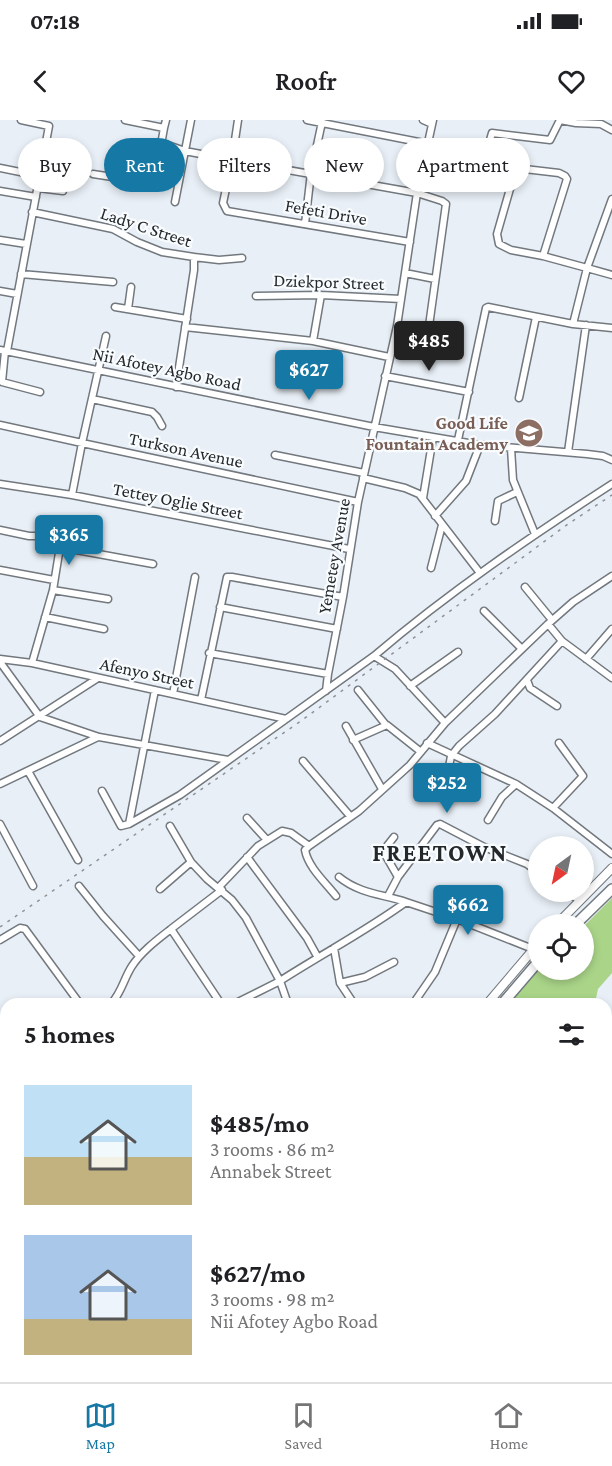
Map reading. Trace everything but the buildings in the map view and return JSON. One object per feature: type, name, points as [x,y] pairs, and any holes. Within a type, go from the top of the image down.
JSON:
[{"type":"highway","points":[[586,914],[612,889]]},
{"type":"highway","points":[[507,998],[528,974]]},
{"type":"street","points":[[21,120],[49,123],[46,138]]},
{"type":"street","points":[[125,120],[164,128]]},
{"type":"street","points":[[163,138],[166,120]]},
{"type":"street","points":[[191,120],[185,151],[197,153]]},
{"type":"street","points":[[235,138],[238,120]]},
{"type":"street","points":[[307,120],[400,138]]},
{"type":"street","points":[[423,120],[432,122]]},
{"type":"street","points":[[490,138],[492,133],[550,140],[560,120],[601,124],[612,130]]},
{"type":"street","points":[[319,138],[322,122]]},
{"type":"street","name":"Yemetey Avenue","points":[[430,138],[432,122]]},
{"type":"street","points":[[0,168],[18,172]]},
{"type":"street","points":[[530,170],[559,173],[567,179],[543,256]]},
{"type":"street","points":[[93,174],[104,176]]},
{"type":"street","name":"Fefeti Drive","points":[[384,187],[417,193],[446,204],[435,279]]},
{"type":"street","points":[[0,191],[36,197]]},
{"type":"street","points":[[37,192],[4,351],[2,382],[40,392]]},
{"type":"street","points":[[175,202],[177,192]]},
{"type":"street","name":"Fefeti Drive","points":[[225,192],[223,203],[227,211],[410,242]]},
{"type":"street","points":[[305,224],[309,192]]},
{"type":"street","points":[[510,192],[497,239],[499,244],[511,250],[543,256],[612,275]]},
{"type":"street","name":"Yemetey Avenue","points":[[326,691],[358,502],[397,327],[417,193]]},
{"type":"street","points":[[573,324],[587,268],[612,199]]},
{"type":"street","name":"Lady C Street","points":[[33,212],[113,230],[162,252],[194,257],[176,387]]},
{"type":"street","points":[[0,240],[26,244]]},
{"type":"street","points":[[194,257],[219,260],[242,258]]},
{"type":"street","points":[[397,327],[425,330],[428,328],[435,279],[405,273]]},
{"type":"street","points":[[21,274],[113,282]]},
{"type":"street","points":[[128,309],[131,286]]},
{"type":"street","points":[[0,291],[17,294]]},
{"type":"street","points":[[313,341],[321,295]]},
{"type":"street","name":"Dziekpor Street","points":[[256,296],[321,295],[400,299]]},
{"type":"street","points":[[115,307],[187,319]]},
{"type":"street","points":[[458,440],[486,308],[573,324],[612,328]]},
{"type":"street","points":[[519,398],[536,317]]},
{"type":"street","points":[[568,452],[586,325]]},
{"type":"street","points":[[185,327],[313,341],[389,357]]},
{"type":"street","points":[[72,495],[106,336]]},
{"type":"street","name":"Nii Afotey Agbo Road","points":[[4,351],[374,427],[511,448],[603,456],[612,460]]},
{"type":"street","points":[[385,376],[469,392]]},
{"type":"street","points":[[92,399],[152,412],[162,426]]},
{"type":"street","name":"Turkson Avenue","points":[[0,425],[358,502]]},
{"type":"street","points":[[423,498],[433,437]]},
{"type":"street","points":[[435,516],[466,481],[480,444]]},
{"type":"street","points":[[511,448],[512,474],[517,492],[535,534]]},
{"type":"street","points":[[275,455],[364,475],[405,488],[423,498],[480,573]]},
{"type":"street","name":"Tettey Oglie Street","points":[[0,484],[72,495],[349,549]]},
{"type":"street","points":[[102,790],[121,826],[129,824],[168,802],[374,656],[404,630],[480,573],[612,484]]},
{"type":"street","points":[[495,521],[498,501],[517,492]]},
{"type":"street","points":[[431,568],[442,525]]},
{"type":"street","points":[[0,530],[29,536],[54,536],[60,547],[53,590],[32,663]]},
{"type":"street","points":[[60,547],[153,564]]},
{"type":"street","points":[[0,570],[54,580]]},
{"type":"street","points":[[336,896],[315,871],[305,850],[359,811],[410,765],[445,723],[550,622],[573,602],[612,576]]},
{"type":"street","points":[[173,694],[195,577]]},
{"type":"street","points":[[201,700],[224,582],[229,577],[343,597]]},
{"type":"street","points":[[525,586],[562,641],[612,678]]},
{"type":"street","points":[[53,590],[108,599]]},
{"type":"street","points":[[220,607],[337,629]]},
{"type":"street","points":[[484,611],[522,650]]},
{"type":"street","points":[[45,617],[104,629]]},
{"type":"street","points":[[586,659],[612,629]]},
{"type":"street","points":[[431,791],[449,767],[451,756],[461,743],[495,714],[562,641]]},
{"type":"street","points":[[410,686],[458,652]]},
{"type":"street","points":[[209,653],[328,674]]},
{"type":"street","points":[[374,656],[392,666],[445,723]]},
{"type":"street","points":[[0,661],[40,717],[99,736],[228,760]]},
{"type":"street","name":"Afenyo Street","points":[[0,661],[32,663],[286,719]]},
{"type":"street","points":[[0,741],[98,678]]},
{"type":"street","points":[[527,680],[530,688],[557,706]]},
{"type":"street","points":[[129,824],[155,690]]},
{"type":"street","points":[[358,690],[386,725],[421,752]]},
{"type":"street","points":[[353,740],[386,725]]},
{"type":"street","points":[[346,726],[382,789]]},
{"type":"street","points":[[0,784],[99,736]]},
{"type":"street","points":[[427,743],[516,784],[553,808],[612,854]]},
{"type":"street","points":[[553,808],[583,777],[559,743]]},
{"type":"street","points":[[303,761],[350,816]]},
{"type":"street","points":[[28,771],[78,860]]},
{"type":"street","points":[[488,820],[502,797],[516,784]]},
{"type":"street","points":[[248,818],[266,839]]},
{"type":"street","points":[[0,824],[33,885]]},
{"type":"street","points":[[388,896],[398,877],[440,824],[484,847],[528,865]]},
{"type":"street","points":[[170,826],[191,862],[232,900],[246,918],[280,981],[286,998]]},
{"type":"street","points":[[116,998],[139,956],[220,889],[266,839],[282,831],[291,833],[309,846]]},
{"type":"street","points":[[394,837],[383,851],[398,877]]},
{"type":"street","points":[[247,857],[318,956]]},
{"type":"street","points":[[160,889],[191,862]]},
{"type":"street","points":[[594,885],[612,868]]},
{"type":"street","points":[[339,877],[352,888],[388,896],[528,945]]},
{"type":"street","points":[[79,886],[139,956]]},
{"type":"street","points":[[246,998],[280,981],[318,956],[372,926],[406,902]]},
{"type":"street","points":[[566,914],[577,902]]},
{"type":"street","points":[[417,998],[435,972],[457,919]]},
{"type":"street","points":[[0,940],[20,928],[25,929],[76,998]]},
{"type":"street","points":[[171,929],[217,998]]},
{"type":"street","points":[[334,948],[340,983],[350,998]]},
{"type":"street","points":[[492,998],[528,958]]},
{"type":"street","points":[[340,983],[364,977],[394,962]]},
{"type":"green space","points":[[612,898],[612,973],[598,989],[596,998],[513,998],[529,980],[594,980],[594,916]]},
{"type":"railway","points":[[0,927],[301,721],[568,524],[612,495]]},
{"type":"place","name":"Good Life Fountain Academy","points":[[529,433]]},
{"type":"district","name":"FREETOWN","points":[[440,852]]}]
